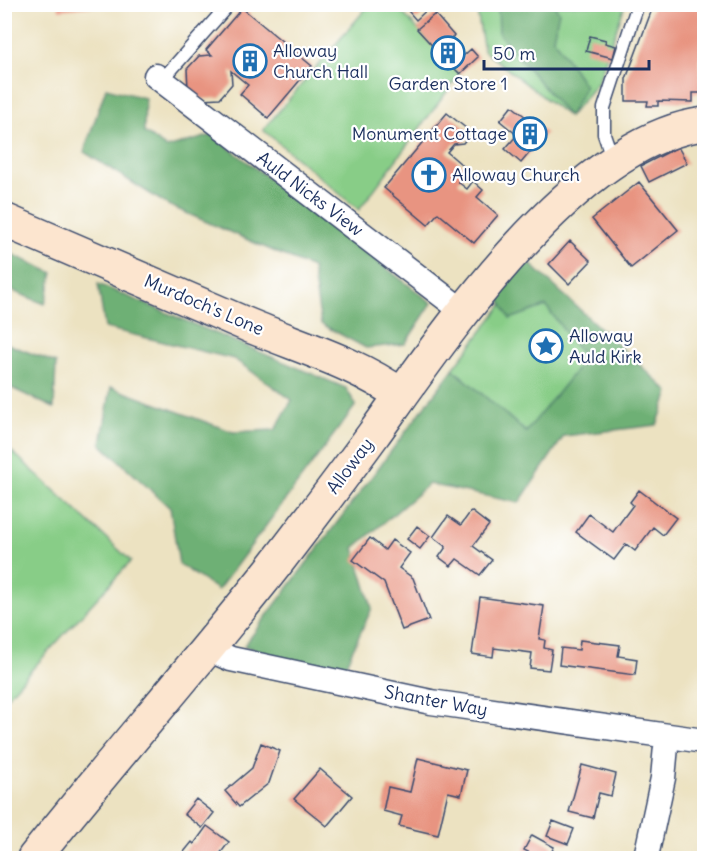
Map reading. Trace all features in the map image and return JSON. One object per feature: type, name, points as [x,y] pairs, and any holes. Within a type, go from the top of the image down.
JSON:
[{"type":"main road","name":"Alloway","points":[[34,858],[208,649],[291,544],[464,312],[525,240],[563,203],[613,161],[643,144],[682,127],[705,124]]},
{"type":"main road","name":"Murdoch's Lone","points":[[4,220],[250,326],[361,370],[401,395]]},
{"type":"street","name":"Auld Nicks View","points":[[159,78],[464,312]]},
{"type":"street","name":"Shanter Way","points":[[208,649],[231,659],[431,702],[705,741]]},
{"type":"street","points":[[644,858],[663,778],[667,736]]},
{"type":"lane","points":[[159,78],[229,4]]},
{"type":"lane","points":[[613,161],[604,134],[604,108],[638,4]]},
{"type":"green space","points":[[369,5],[395,5],[460,74],[359,210],[263,130]]},
{"type":"green space","points":[[476,5],[625,5],[598,82],[569,117],[484,51]]},
{"type":"green space","points":[[498,5],[554,5],[559,12],[553,38],[585,86],[569,117],[499,34]]},
{"type":"green space","points":[[106,88],[145,98],[144,132],[167,148],[212,135],[432,303],[405,344],[366,348],[321,324],[312,268],[168,205],[84,152]]},
{"type":"green space","points":[[5,251],[53,273],[45,304],[5,288]]},
{"type":"green space","points":[[525,259],[669,392],[657,425],[564,436],[519,503],[429,484],[354,548],[372,608],[340,677],[244,646],[453,369],[526,432],[585,359],[546,306],[510,319],[499,298]]},
{"type":"green space","points":[[522,279],[602,347],[526,432],[453,369]]},
{"type":"green space","points":[[98,284],[346,388],[356,405],[218,590],[179,564],[170,508],[101,444],[111,387],[233,432],[275,430],[292,400],[234,359],[105,328]]},
{"type":"green space","points":[[5,343],[56,363],[54,408],[5,385]]},
{"type":"green space","points":[[5,445],[131,561],[4,699]]},
{"type":"building","points":[[58,4],[99,4],[99,6],[59,10]]},
{"type":"building","points":[[402,4],[433,4],[416,20]]},
{"type":"building","points":[[654,4],[704,4],[704,43],[699,60],[701,93],[693,93],[693,102],[658,101],[658,106],[647,106],[648,101],[626,101],[626,79]]},
{"type":"building","name":"Alloway Church Hall","points":[[242,8],[312,66],[268,118],[240,94],[248,85],[231,71],[232,84],[220,98],[202,99],[188,88],[187,69],[199,56],[212,55],[206,50]]},
{"type":"building","points":[[435,14],[454,36],[446,43],[458,55],[449,64],[417,29]]},
{"type":"building","points":[[590,36],[606,40],[605,43],[616,46],[613,58],[586,51]]},
{"type":"building","points":[[471,49],[478,57],[460,74],[452,66]]},
{"type":"building","name":"Monument Cottage","points":[[512,106],[546,133],[521,163],[505,149],[517,135],[500,121]]},
{"type":"building","name":"Alloway Church","points":[[447,113],[467,129],[467,138],[463,143],[454,144],[447,152],[468,170],[458,182],[467,189],[473,181],[483,190],[477,197],[498,215],[474,243],[438,213],[428,225],[384,188]]},
{"type":"building","points":[[678,147],[687,163],[649,182],[641,166]]},
{"type":"building","points":[[639,182],[678,230],[631,268],[592,219]]},
{"type":"building","points":[[570,241],[591,261],[569,284],[549,264]]},
{"type":"building","points":[[639,490],[676,518],[663,535],[653,527],[635,551],[626,544],[614,560],[576,532],[589,514],[613,532],[633,505],[630,502]]},
{"type":"building","points":[[471,511],[489,525],[473,546],[492,560],[480,575],[457,559],[451,566],[439,557],[446,547],[433,537],[448,516],[461,525]]},
{"type":"building","points":[[417,526],[430,536],[420,549],[407,539]]},
{"type":"building","points":[[370,538],[385,550],[392,540],[410,553],[399,568],[413,578],[429,620],[402,630],[384,583],[353,560]]},
{"type":"building","points":[[480,597],[544,606],[539,639],[545,640],[544,648],[552,650],[549,670],[530,668],[532,653],[494,648],[493,657],[472,654]]},
{"type":"building","points":[[580,640],[620,645],[618,656],[637,659],[635,675],[559,665],[561,648],[579,650]]},
{"type":"building","points":[[261,743],[280,751],[269,783],[239,807],[225,791],[252,768]]},
{"type":"building","points":[[418,758],[467,770],[461,795],[448,792],[438,835],[399,826],[402,816],[383,811],[388,787],[410,792]]},
{"type":"building","points":[[582,765],[616,774],[611,796],[599,793],[593,818],[569,812]]},
{"type":"building","points":[[320,769],[352,796],[327,826],[294,799]]},
{"type":"building","points":[[196,799],[214,813],[202,828],[184,814]]},
{"type":"building","points":[[553,821],[574,829],[568,844],[547,836]]},
{"type":"building","points":[[207,826],[229,842],[217,858],[179,858],[192,842],[194,844]]},
{"type":"building","points":[[532,835],[554,847],[548,858],[540,858],[524,850]]},
{"type":"place","name":"Garden Store 1","points":[[448,53]]},
{"type":"place","name":"Alloway Church Hall","points":[[250,61]]},
{"type":"place","name":"Monument Cottage","points":[[530,134]]},
{"type":"place","name":"Alloway Church","points":[[429,175]]},
{"type":"place","name":"Alloway Auld Kirk","points":[[546,346]]}]
